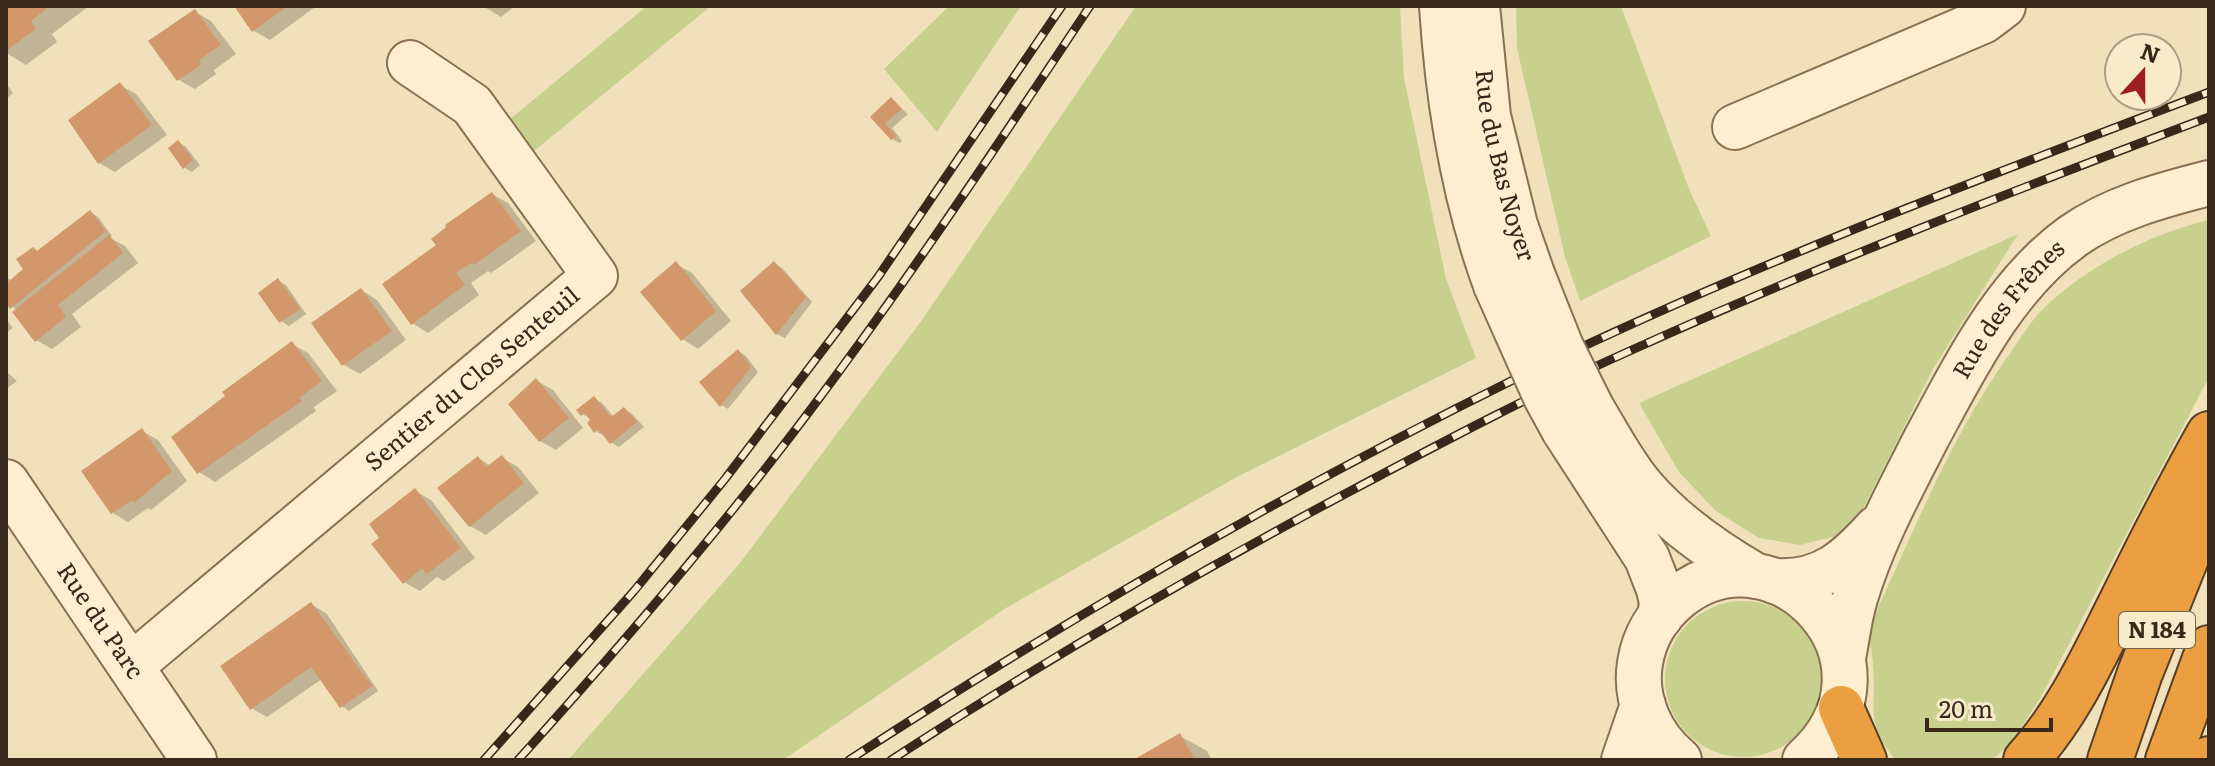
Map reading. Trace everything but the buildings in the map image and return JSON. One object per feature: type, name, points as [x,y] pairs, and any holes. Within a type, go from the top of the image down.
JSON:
[{"type":"highway","points":[[2026,760],[2061,716],[2081,683],[2161,521],[2209,434]]},
{"type":"highway","name":"N 184","points":[[2110,760],[2140,673],[2209,501]]},
{"type":"highway","name":"N 184","points":[[2168,760],[2209,648]]},
{"type":"highway","points":[[1841,708],[1864,760]]},
{"type":"street","name":"Rue du Bas Noyer","points":[[1442,6],[1446,62],[1469,204],[1514,280]]},
{"type":"street","name":"Rue du Bas Noyer","points":[[1477,6],[1488,116],[1515,225],[1514,280],[1540,384],[1578,419],[1661,508],[1727,559],[1803,596],[1821,613],[1835,634],[1843,658]]},
{"type":"street","points":[[1735,127],[1983,21],[2003,6]]},
{"type":"street","name":"Sentier du Clos Senteuil","points":[[131,666],[595,276],[472,105],[410,63]]},
{"type":"street","name":"Rue des Frênes","points":[[1843,658],[1854,601],[1883,520],[1963,370],[2003,308],[2041,265],[2074,236],[2115,213],[2163,195],[2209,183]]},
{"type":"street","name":"Rue du Bas Noyer","points":[[1578,419],[1647,558],[1659,589],[1662,603],[1660,617]]},
{"type":"street","name":"Rue du Parc","points":[[6,482],[194,760]]},
{"type":"street","name":"Rue des Frênes","points":[[1660,617],[1684,593],[1706,582],[1731,576],[1801,581],[1826,572],[1861,546],[1883,520]]},
{"type":"street","points":[[1660,617],[1645,643],[1639,668],[1643,705],[1659,739],[1679,760]]},
{"type":"street","points":[[1805,760],[1831,732],[1841,708],[1845,683],[1843,658]]},
{"type":"street","points":[[1624,760],[1643,705]]},
{"type":"green space","points":[[647,6],[711,6],[534,151],[510,119]]},
{"type":"green space","points":[[949,6],[1021,6],[937,132],[884,69]]},
{"type":"green space","points":[[1136,6],[1400,6],[1404,78],[1446,279],[1476,358],[1235,478],[1006,608],[783,760],[568,760],[740,563],[922,320]]},
{"type":"green space","points":[[1516,6],[1621,6],[1689,189],[1711,236],[1580,301],[1565,257],[1517,48]]},
{"type":"green space","points":[[2209,220],[2209,377],[2041,697],[2011,743],[1992,760],[1896,760],[1879,736],[1874,715],[1867,610],[1876,612],[1972,414],[2028,327],[2058,296],[2118,255],[2163,234]]},
{"type":"green space","points":[[2018,234],[1933,369],[1858,519],[1836,536],[1800,545],[1759,538],[1716,511],[1679,472],[1639,403]]},
{"type":"green space","points":[[1743,601],[1773,607],[1798,624],[1815,649],[1821,679],[1815,709],[1798,734],[1773,751],[1743,757],[1713,751],[1688,734],[1671,709],[1665,679],[1671,649],[1688,624],[1713,607]]},
{"type":"railway","points":[[484,760],[634,591],[725,479],[878,277],[1062,6]]},
{"type":"railway","points":[[518,760],[673,583],[805,417],[930,243],[1090,6]]},
{"type":"railway","points":[[849,760],[1010,658],[1175,561],[1342,468],[1511,381],[1769,264],[1944,193],[2209,92]]},
{"type":"railway","points":[[891,760],[1058,656],[1228,558],[1560,383],[1848,257],[2209,117]]}]
